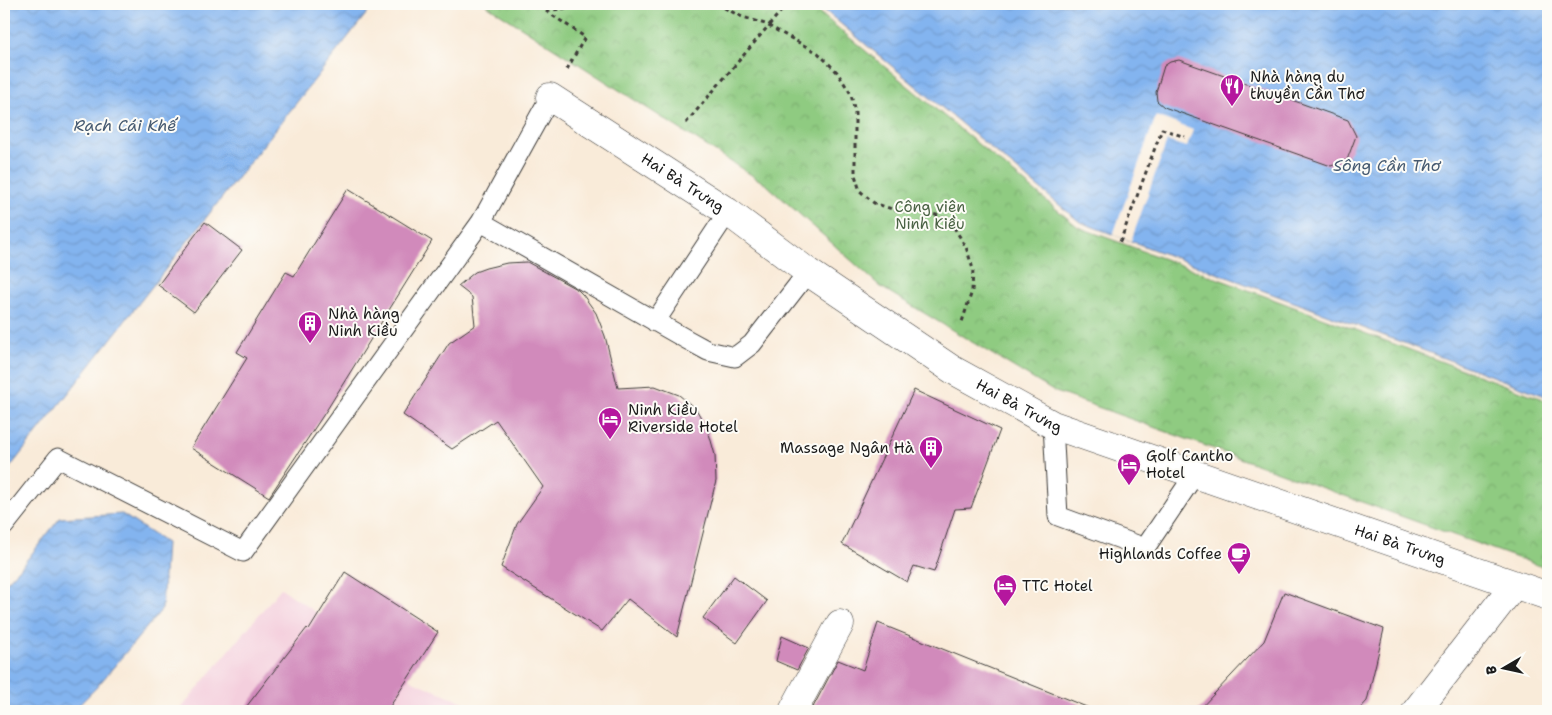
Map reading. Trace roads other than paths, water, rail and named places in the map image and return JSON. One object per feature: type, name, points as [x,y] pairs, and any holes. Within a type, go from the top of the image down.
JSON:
[{"type":"street","name":"Hai Bà Trưng","points":[[550,97],[728,212],[808,272],[953,370],[1053,425],[1548,596]]},
{"type":"street","points":[[1416,711],[1514,584]]},
{"type":"street","points":[[792,711],[840,624]]},
{"type":"lane","points":[[4,526],[58,458],[243,552],[481,222],[550,97]]},
{"type":"lane","points":[[655,322],[728,212]]},
{"type":"lane","points":[[481,222],[708,351],[735,357],[752,344],[808,272]]},
{"type":"lane","points":[[1053,425],[1058,516],[1144,548],[1195,474]]},
{"type":"water","name":"Rạch Cái Khế","points":[[4,4],[374,4],[4,475]]},
{"type":"water","name":"Sông Cần Thơ","points":[[817,4],[1548,4],[1548,397],[1080,222]]},
{"type":"water","points":[[122,514],[166,543],[162,609],[96,688],[73,711],[4,711],[4,585],[22,566],[60,518]]},
{"type":"place","name":"Nhà hàng du thuyền Cần Thơ","points":[[1232,107]]},
{"type":"place","name":"Nhà hàng Ninh Kiều","points":[[310,344]]},
{"type":"place","name":"Ninh Kiều Riverside Hotel","points":[[610,440]]},
{"type":"place","name":"Massage Ngân Hà","points":[[931,469]]},
{"type":"place","name":"Golf Cantho Hotel","points":[[1129,486]]},
{"type":"place","name":"Highlands Coffee","points":[[1239,575]]},
{"type":"place","name":"TTC Hotel","points":[[1005,607]]},
{"type":"park label","name":"Công viên Ninh Kiều","points":[[930,216]]}]
